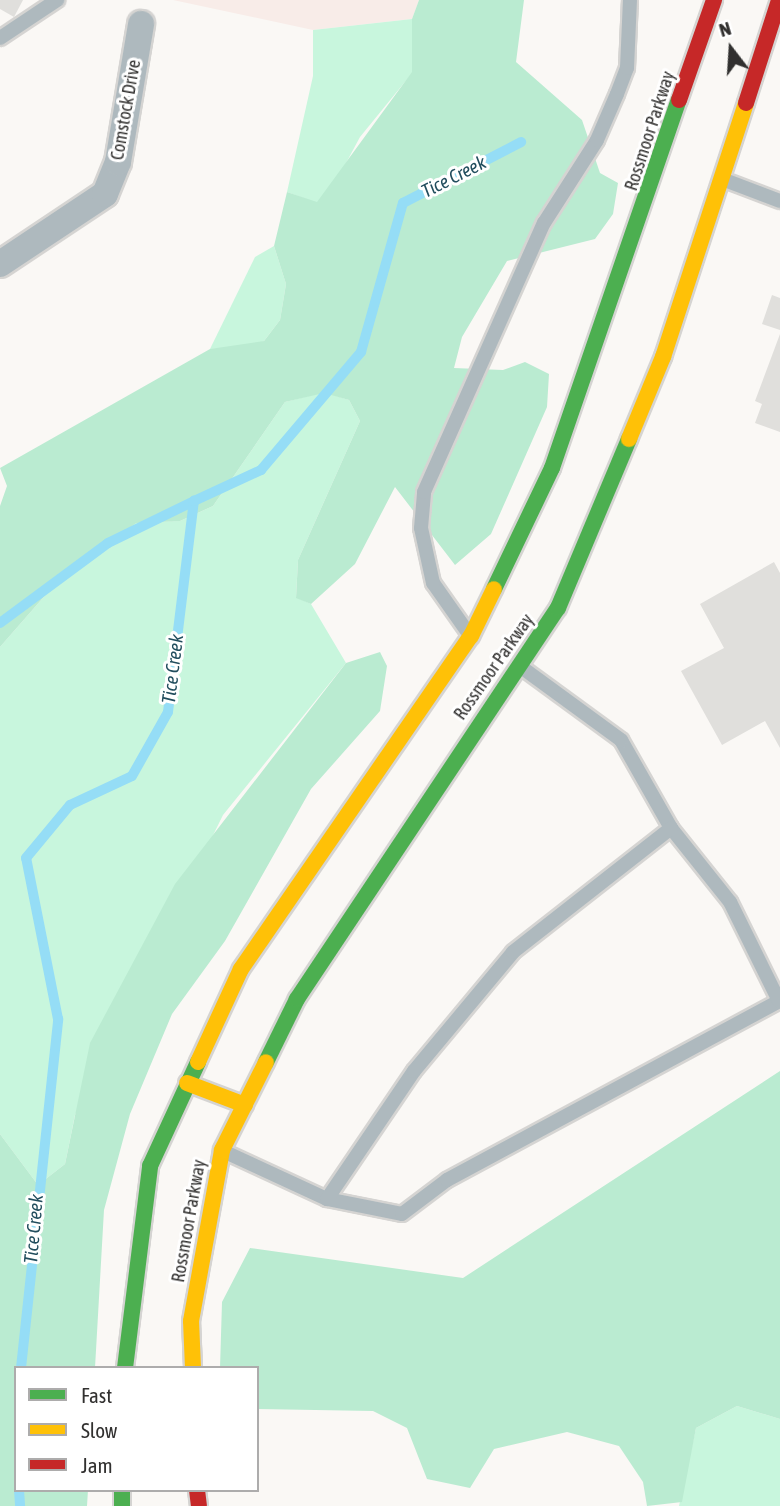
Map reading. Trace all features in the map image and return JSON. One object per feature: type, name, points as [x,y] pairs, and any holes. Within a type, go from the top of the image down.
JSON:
[{"type":"street","name":"Rossmoor Parkway","points":[[193,1366],[191,1321],[222,1150],[297,999],[511,660],[558,608],[599,519],[663,357],[779,0]]},
{"type":"street","name":"Rossmoor Parkway","points":[[125,1366],[149,1166],[241,969],[477,639],[552,468],[668,137],[710,1]]},
{"type":"street","points":[[668,137],[689,14]]},
{"type":"street","name":"Comstock Drive","points":[[0,264],[105,194],[118,162],[141,24]]},
{"type":"street","points":[[187,1083],[244,1105]]},
{"type":"lane","points":[[0,38],[57,0]]},
{"type":"lane","points":[[477,639],[433,583],[421,528],[424,492],[544,223],[597,140],[617,94],[627,68],[630,0]]},
{"type":"lane","points":[[721,178],[780,201]]},
{"type":"lane","points":[[222,1150],[327,1199],[402,1214],[447,1180],[779,1001],[730,902],[671,828],[621,740],[511,660]]},
{"type":"lane","points":[[327,1199],[414,1072],[513,951],[671,828]]},
{"type":"shaded area","points":[[173,0],[419,0],[412,19],[313,30]]},
{"type":"green space","points":[[419,0],[524,0],[516,62],[582,120],[600,173],[618,183],[613,214],[595,239],[507,261],[462,337],[454,368],[503,370],[525,362],[549,374],[547,407],[491,534],[455,565],[395,487],[355,564],[311,604],[296,598],[298,560],[360,421],[349,400],[324,393],[285,402],[213,506],[180,521],[136,523],[56,583],[0,647],[0,506],[7,486],[0,468],[210,349],[264,341],[280,320],[286,284],[274,246],[287,192],[317,202],[412,72],[412,19]]},
{"type":"green space","points":[[412,19],[413,72],[360,137],[339,176],[317,203],[287,192],[313,76],[313,30]]},
{"type":"green space","points":[[274,246],[286,284],[280,320],[264,341],[248,348],[210,349],[255,257]]},
{"type":"green space","points":[[324,392],[349,400],[360,421],[298,560],[296,597],[311,604],[346,663],[223,815],[75,1115],[65,1164],[38,1185],[0,1134],[0,647],[56,583],[136,522],[180,521],[213,506],[285,402]]},
{"type":"green space","points":[[380,652],[387,666],[380,711],[311,789],[225,941],[172,1014],[130,1114],[104,1210],[95,1366],[14,1366],[14,1492],[88,1492],[87,1506],[0,1506],[0,1134],[38,1185],[65,1164],[90,1043],[175,884],[346,663]]},
{"type":"green space","points":[[780,1071],[780,1419],[737,1406],[696,1428],[682,1502],[647,1506],[643,1482],[619,1446],[567,1432],[494,1449],[470,1488],[427,1479],[407,1428],[373,1411],[259,1409],[259,1366],[220,1366],[222,1302],[250,1248],[463,1278]]},
{"type":"green space","points":[[737,1406],[780,1419],[780,1506],[679,1506],[696,1428]]},
{"type":"building","points":[[0,0],[23,0],[14,17],[0,9]]},
{"type":"building","points":[[772,295],[780,298],[780,330],[762,324]]},
{"type":"building","points":[[780,334],[780,432],[755,423],[762,404],[755,401]]},
{"type":"building","points":[[774,562],[780,573],[780,748],[765,721],[722,745],[681,671],[724,648],[700,604]]},
{"type":"waterway","name":"Tice Creek","points":[[21,1366],[58,1019],[26,858],[70,805],[132,776],[168,712],[194,501],[261,470],[361,352],[403,203],[521,142]]},
{"type":"waterway","points":[[0,623],[108,543],[194,501]]},
{"type":"waterway","name":"Tice Creek","points":[[19,1492],[20,1506]]},
{"type":"traffic: fast","points":[[494,589],[552,468],[679,100]]},
{"type":"traffic: fast","points":[[266,1062],[297,999],[558,608],[629,439]]},
{"type":"traffic: fast","points":[[125,1366],[150,1166],[198,1062]]},
{"type":"traffic: fast","points":[[122,1492],[122,1506]]},
{"type":"traffic: slow","points":[[629,439],[663,357],[746,103]]},
{"type":"traffic: slow","points":[[198,1062],[241,969],[471,636],[494,589]]},
{"type":"traffic: slow","points":[[193,1366],[191,1321],[222,1150],[266,1062]]},
{"type":"traffic: slow","points":[[187,1083],[245,1105]]},
{"type":"traffic: jam","points":[[679,100],[714,0]]},
{"type":"traffic: jam","points":[[746,103],[779,0]]},
{"type":"traffic: jam","points":[[197,1492],[199,1506]]}]
